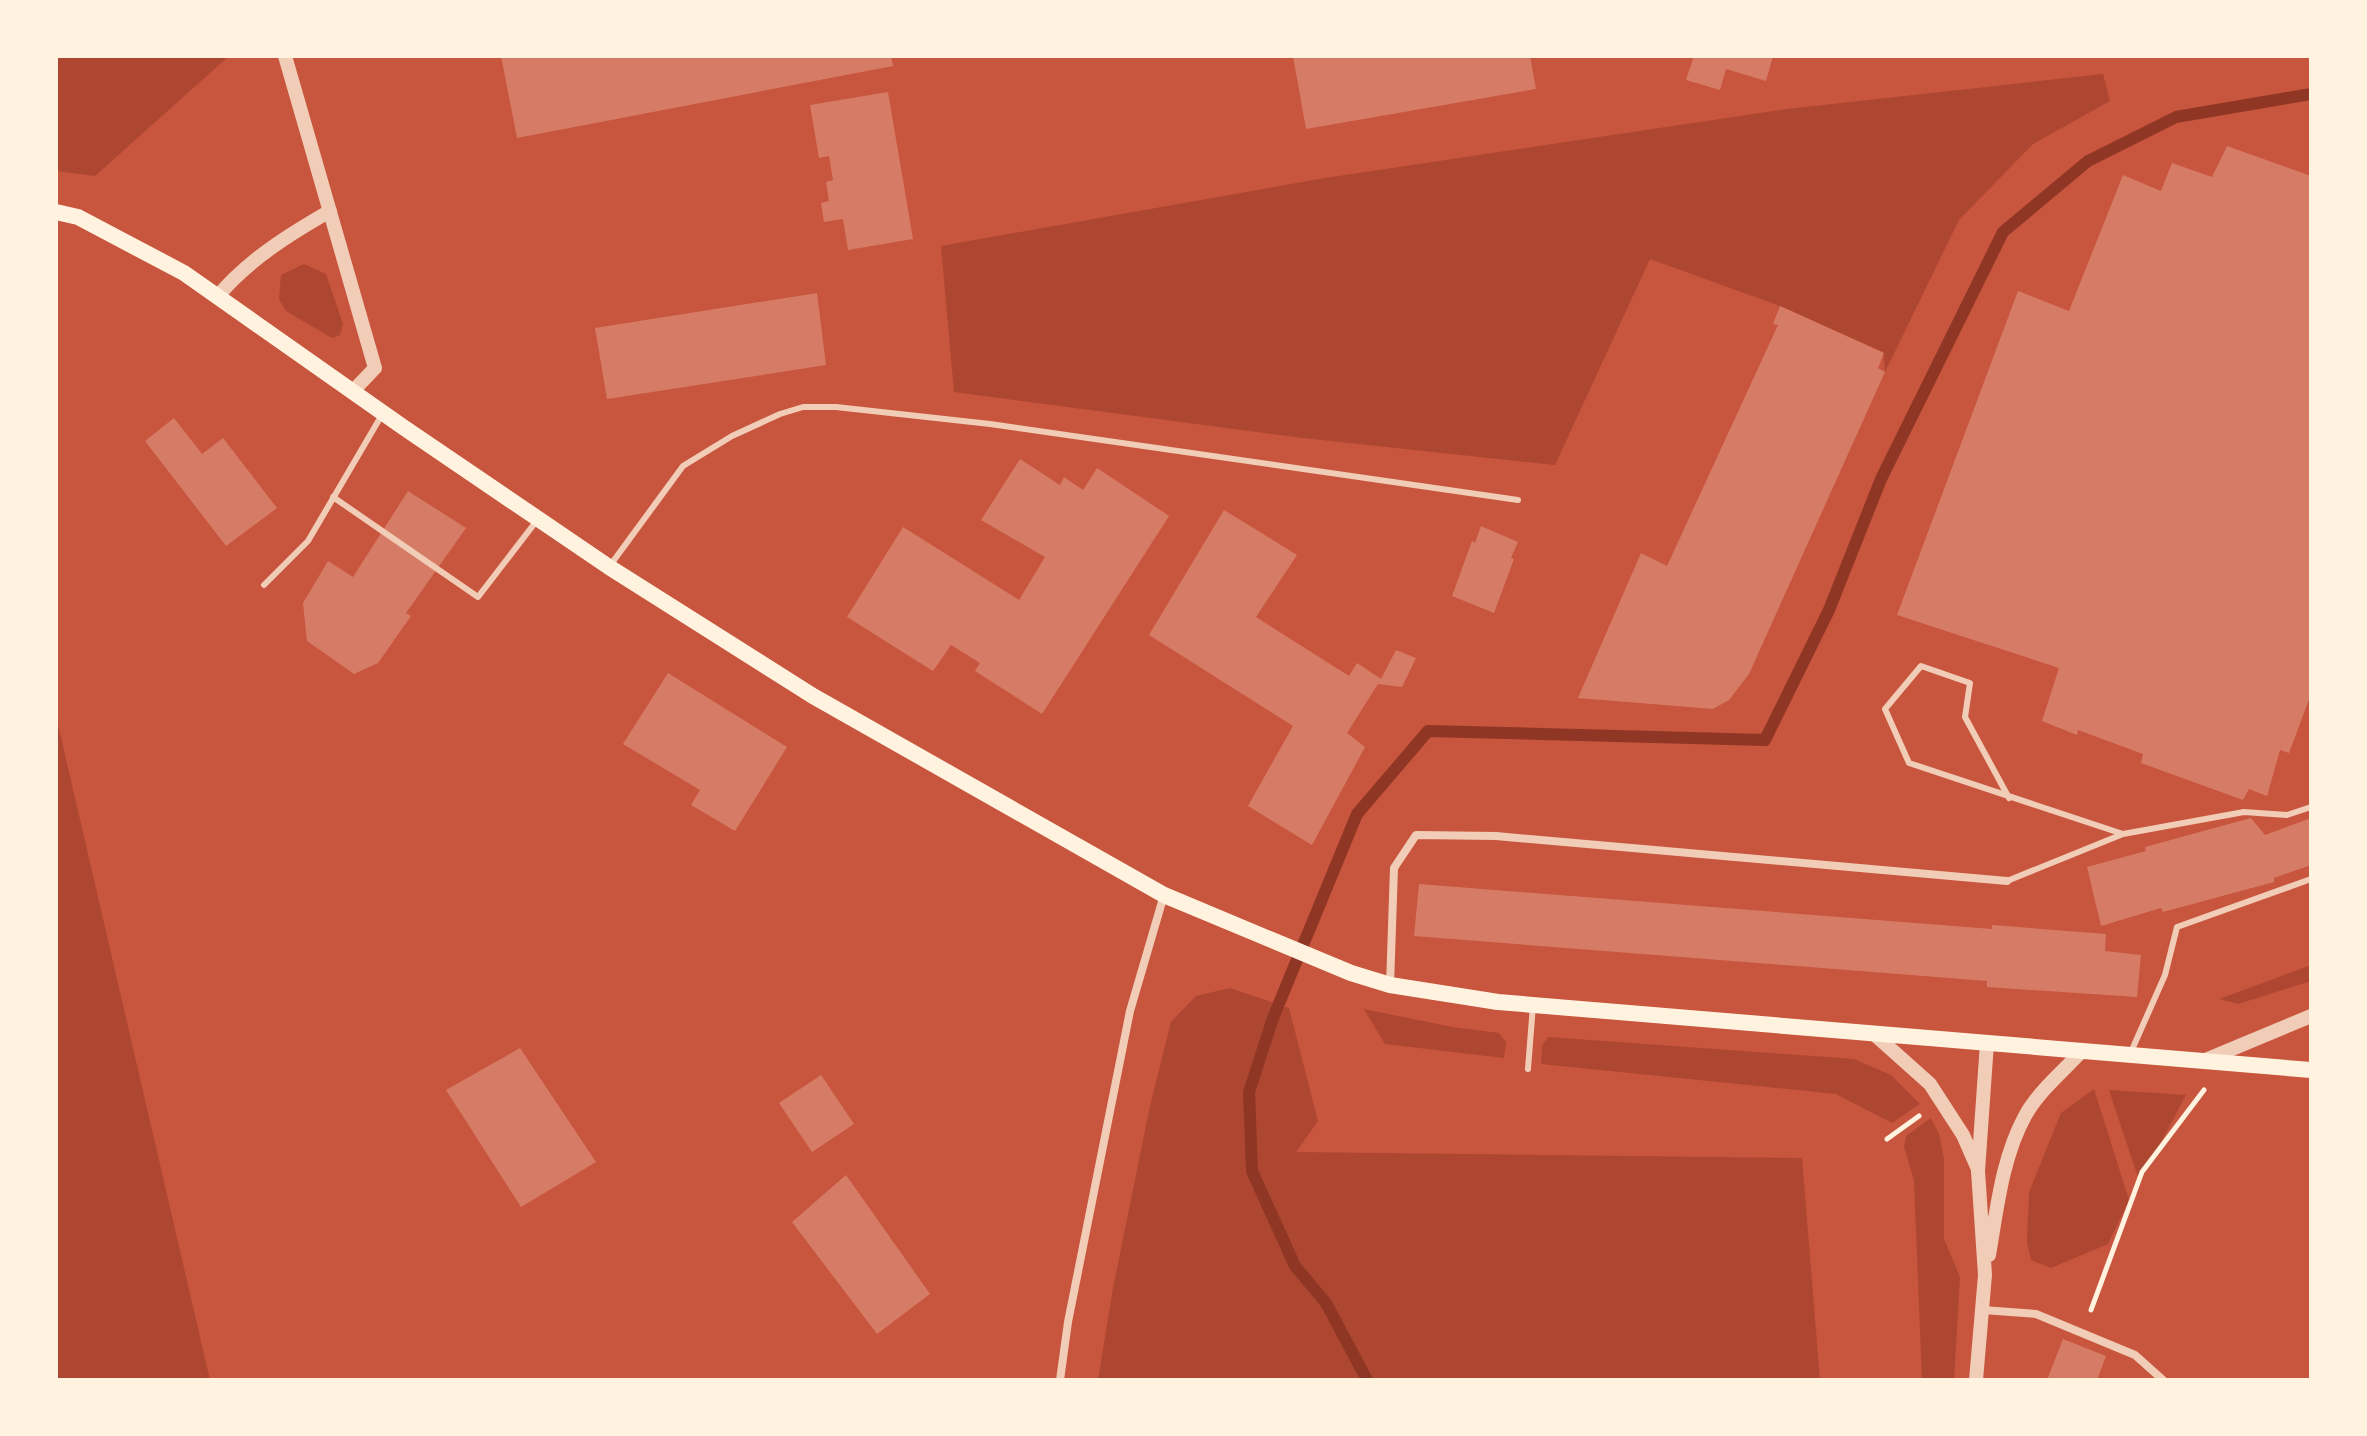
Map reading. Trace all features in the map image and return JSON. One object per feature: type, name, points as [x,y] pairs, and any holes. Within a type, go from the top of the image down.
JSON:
[{"type":"main road","points":[[56,212],[78,217],[184,273],[609,567],[813,696],[1164,895],[1341,969],[1390,985],[1482,1000],[2311,1070]]},
{"type":"street","points":[[285,56],[375,368],[353,391]]},
{"type":"street","points":[[218,296],[234,277],[298,230],[330,211]]},
{"type":"street","points":[[1390,985],[1394,868],[1416,835],[1496,836],[2007,881]]},
{"type":"street","points":[[1060,1380],[1068,1322],[1130,1011],[1164,895]]},
{"type":"street","points":[[2203,1061],[2311,1016]]},
{"type":"street","points":[[1874,1034],[1930,1084],[1963,1135],[1978,1171]]},
{"type":"street","points":[[1976,1380],[1985,1275],[1978,1171],[1987,1043]]},
{"type":"street","points":[[1985,1275],[2009,1157],[2025,1115],[2051,1082],[2082,1051]]},
{"type":"street","points":[[1983,1310],[2036,1314],[2135,1355],[2163,1380]]},
{"type":"lane","points":[[609,567],[683,466],[732,436],[803,407],[850,408],[990,424],[1518,500]]},
{"type":"lane","points":[[264,585],[308,541],[383,413]]},
{"type":"lane","points":[[333,497],[478,597],[538,519]]},
{"type":"lane","points":[[2009,798],[1965,717],[1970,683],[1921,666],[1885,709],[1909,763],[2009,798],[2123,834]]},
{"type":"lane","points":[[2007,881],[2123,834],[2244,812],[2287,815],[2311,807]]},
{"type":"lane","points":[[2130,1055],[2165,975],[2177,927],[2311,879]]},
{"type":"lane","points":[[1528,1069],[1533,1005]]},
{"type":"path","points":[[2082,1333],[2142,1172],[2204,1090],[2203,1061]]},
{"type":"shaded area","points":[[56,56],[229,56],[95,176],[56,171]]},
{"type":"shaded area","points":[[2103,74],[2110,101],[2033,144],[1959,220],[1885,372],[1883,352],[1780,306],[1650,259],[1555,465],[1303,438],[954,392],[941,246],[1325,178],[1787,109]]},
{"type":"shaded area","points":[[304,264],[326,274],[343,324],[340,335],[332,338],[286,311],[279,299],[281,275]]},
{"type":"shaded area","points":[[56,716],[210,1380],[56,1380]]},
{"type":"shaded area","points":[[2311,965],[2311,981],[2238,1004],[2219,999]]},
{"type":"shaded area","points":[[1230,988],[1289,1008],[1318,1121],[1296,1152],[1802,1158],[1820,1380],[1098,1380],[1113,1288],[1150,1106],[1171,1022],[1196,996]]},
{"type":"shaded area","points":[[1364,1009],[1499,1033],[1506,1042],[1504,1058],[1385,1044]]},
{"type":"shaded area","points":[[1548,1037],[1854,1059],[1891,1075],[1920,1104],[1892,1123],[1836,1094],[1541,1064],[1542,1046]]},
{"type":"shaded area","points":[[2094,1089],[2129,1200],[2108,1244],[2051,1268],[2031,1260],[2027,1242],[2029,1192],[2061,1113]]},
{"type":"shaded area","points":[[2109,1090],[2186,1095],[2142,1178],[2138,1177]]},
{"type":"shaded area","points":[[1931,1118],[1939,1134],[1944,1159],[1944,1239],[1960,1277],[1954,1380],[1922,1380],[1914,1181],[1904,1147],[1906,1136]]},
{"type":"building","points":[[501,56],[891,56],[893,66],[517,138]]},
{"type":"building","points":[[1293,56],[1530,56],[1536,89],[1306,129]]},
{"type":"building","points":[[1694,56],[1773,56],[1766,81],[1726,69],[1720,90],[1686,80]]},
{"type":"building","points":[[888,92],[913,239],[848,250],[843,219],[824,222],[821,203],[829,201],[826,182],[833,180],[829,156],[819,158],[810,105]]},
{"type":"building","points":[[2227,146],[2311,176],[2311,694],[2289,753],[2280,750],[2267,796],[2249,789],[2243,800],[2141,763],[2143,754],[2078,730],[2077,735],[2042,721],[2059,668],[1897,615],[2018,291],[2069,311],[2123,175],[2161,191],[2172,163],[2212,177]]},
{"type":"building","points":[[817,293],[826,365],[607,399],[595,328]]},
{"type":"building","points":[[1780,306],[1884,353],[1878,368],[1885,372],[1749,674],[1729,700],[1713,709],[1578,698],[1641,553],[1667,566],[1778,325],[1773,324]]},
{"type":"building","points":[[174,418],[202,454],[223,438],[277,508],[226,546],[145,441]]},
{"type":"building","points":[[1020,459],[1060,485],[1064,477],[1083,490],[1097,468],[1169,516],[1042,714],[975,671],[980,663],[951,645],[933,671],[847,617],[903,527],[1019,600],[1045,557],[981,520]]},
{"type":"building","points":[[408,491],[466,528],[406,613],[411,616],[378,663],[354,674],[307,641],[303,603],[328,561],[353,577]]},
{"type":"building","points":[[1224,510],[1297,555],[1256,617],[1349,676],[1357,663],[1381,679],[1396,650],[1416,658],[1402,687],[1378,684],[1347,733],[1365,747],[1312,845],[1248,806],[1293,726],[1149,635]]},
{"type":"building","points":[[1481,526],[1518,542],[1494,613],[1452,596],[1472,541],[1475,543]]},
{"type":"building","points":[[668,673],[787,747],[735,831],[691,805],[700,790],[623,744]]},
{"type":"building","points":[[2251,818],[2265,835],[2311,818],[2311,865],[2274,878],[2274,882],[2163,912],[2161,908],[2101,926],[2087,867],[2146,851],[2145,847]]},
{"type":"building","points":[[1419,884],[1992,929],[1992,925],[2106,934],[2105,951],[2141,955],[2137,997],[1987,987],[1987,981],[1414,936]]},
{"type":"building","points":[[520,1048],[596,1162],[521,1207],[446,1090]]},
{"type":"building","points":[[821,1075],[854,1124],[812,1152],[779,1103]]},
{"type":"building","points":[[846,1175],[930,1294],[877,1334],[792,1222]]},
{"type":"building","points":[[2063,1339],[2106,1356],[2097,1380],[2047,1380]]},
{"type":"waterway","points":[[1367,1380],[1326,1303],[1295,1266],[1252,1171],[1249,1092],[1273,1018],[1357,814],[1428,731],[1765,740],[1829,610],[1881,479],[2003,232],[2088,161],[2176,117],[2311,94]]}]
